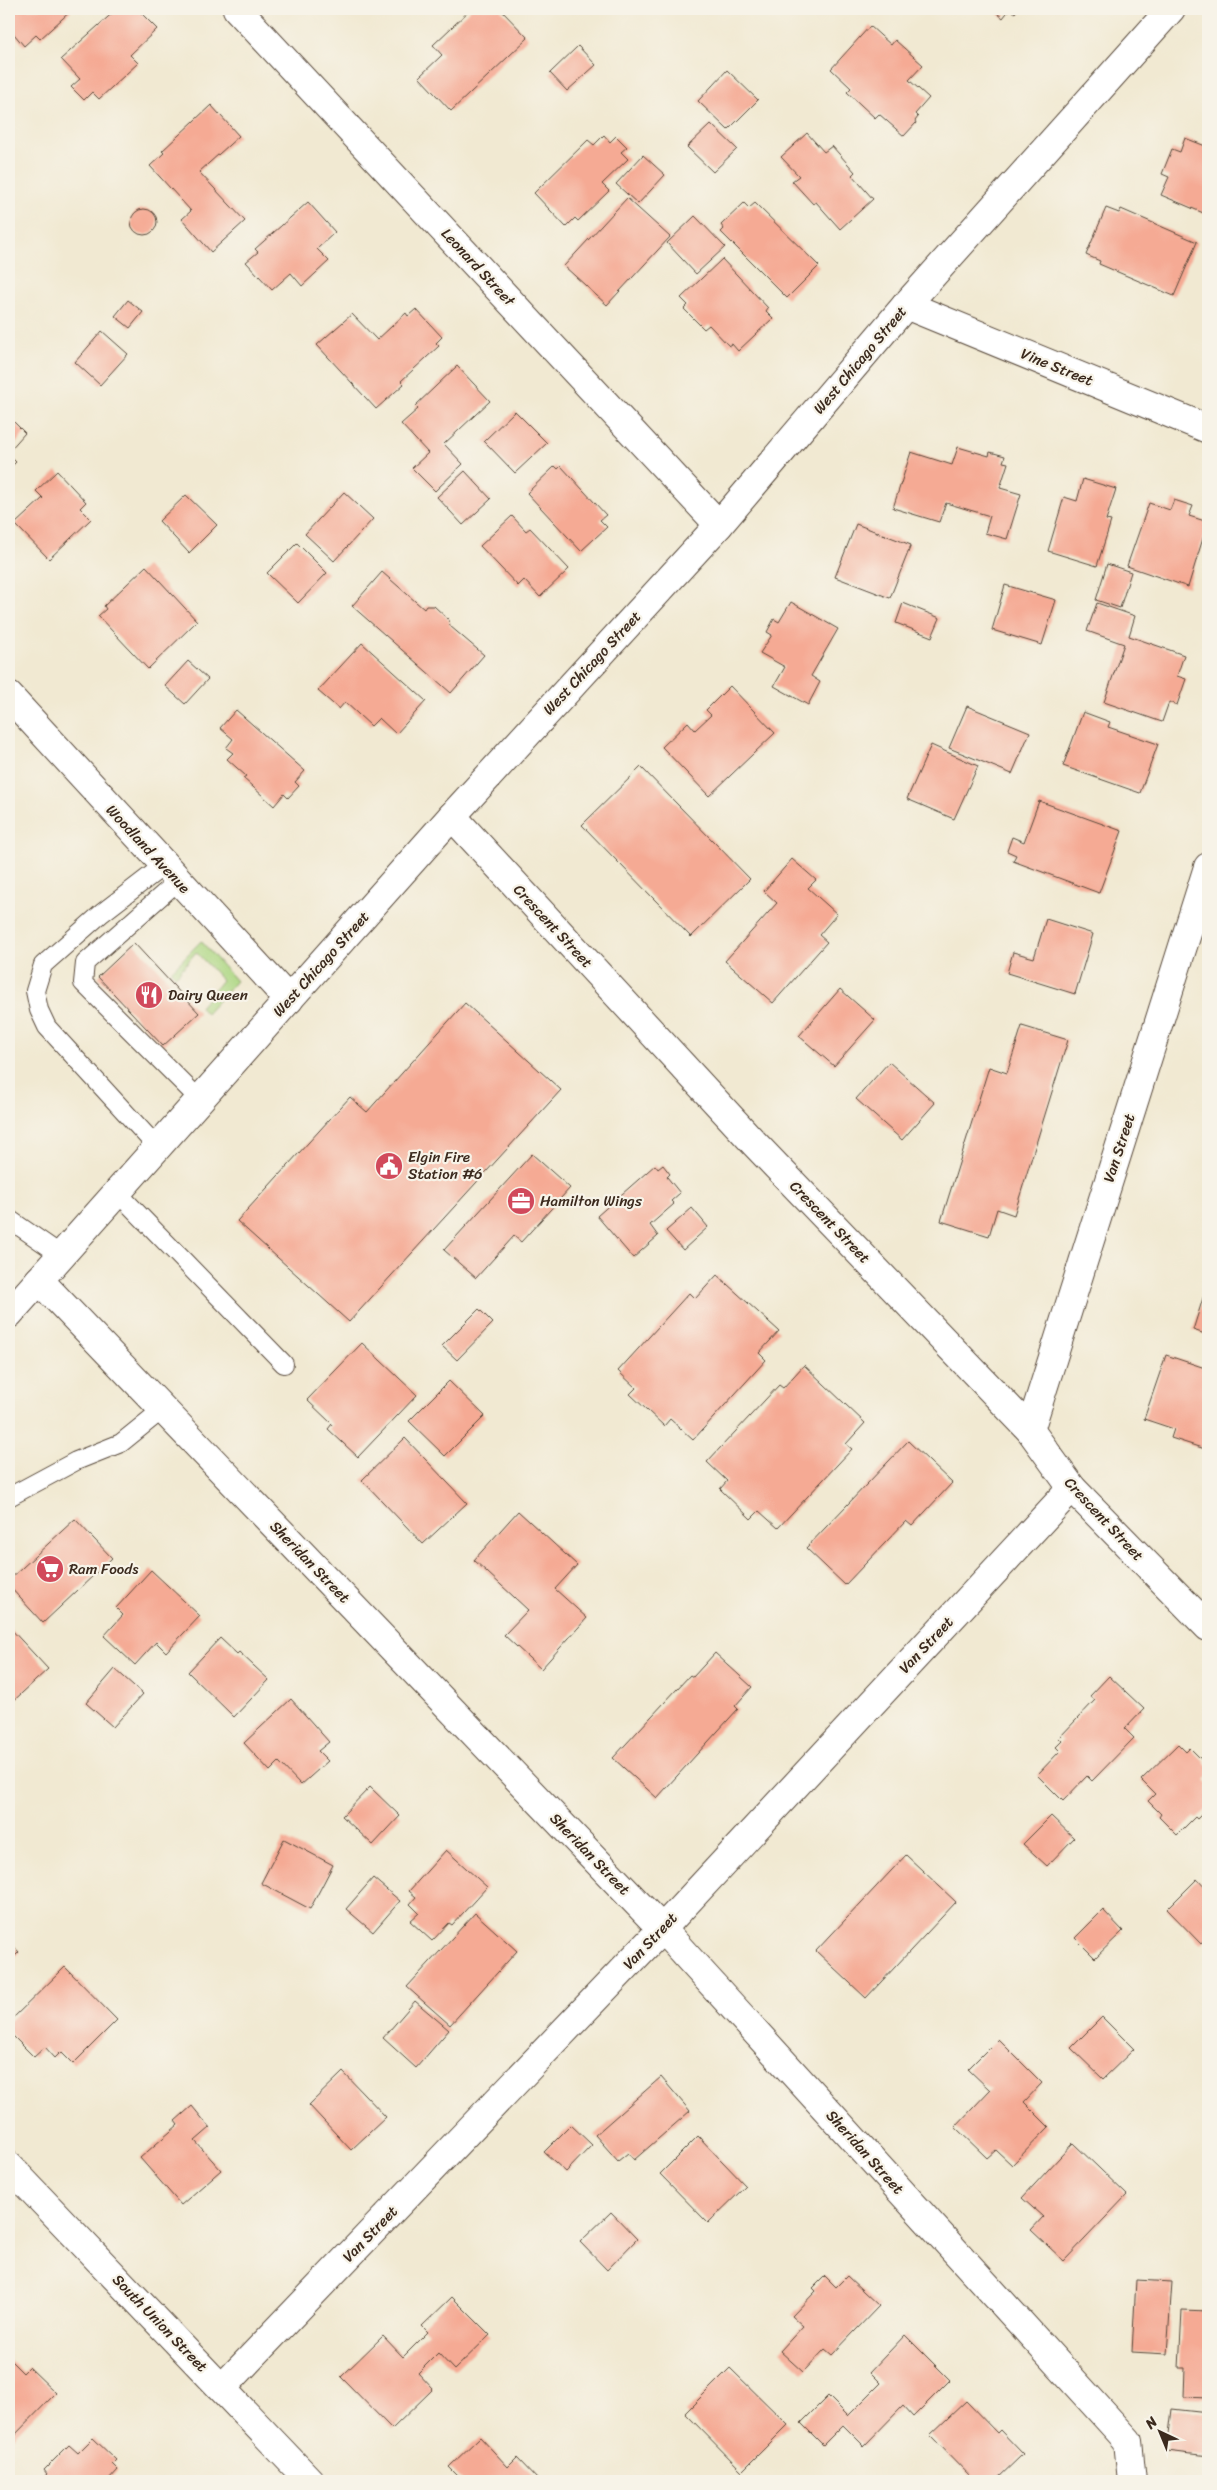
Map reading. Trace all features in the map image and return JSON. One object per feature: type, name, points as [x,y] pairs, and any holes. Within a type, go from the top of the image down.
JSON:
[{"type":"street","name":"Leonard Street","points":[[237,9],[719,525]]},
{"type":"street","name":"West Chicago Street","points":[[9,1314],[452,816],[719,525],[906,305],[1171,9]]},
{"type":"street","name":"Vine Street","points":[[906,305],[1208,429]]},
{"type":"street","name":"Woodland Avenue","points":[[9,696],[288,1000]]},
{"type":"street","name":"Crescent Street","points":[[452,816],[755,1144],[1030,1430],[1072,1488],[1208,1627]]},
{"type":"street","name":"Van Street","points":[[1030,1430],[1208,867]]},
{"type":"street","name":"Sheridan Street","points":[[39,1280],[662,1929],[1128,2441],[1132,2481]]},
{"type":"street","name":"Van Street","points":[[222,2388],[662,1929],[1072,1488]]},
{"type":"street","name":"South Union Street","points":[[9,2166],[310,2481]]},
{"type":"lane","points":[[171,874],[85,963],[83,983],[200,1099]]},
{"type":"lane","points":[[158,1147],[47,1027],[39,1010],[35,991],[43,965],[102,913],[171,874]]},
{"type":"lane","points":[[117,1192],[284,1364]]},
{"type":"lane","points":[[9,1219],[61,1255]]},
{"type":"lane","points":[[9,1497],[76,1461],[121,1443],[162,1409]]},
{"type":"green space","points":[[201,941],[236,981],[206,1014],[200,1007],[222,980],[196,952],[176,976],[171,971]]},
{"type":"building","points":[[9,9],[73,9],[40,39],[36,35],[24,46],[9,28]]},
{"type":"building","points":[[117,9],[137,9],[157,29],[130,55],[138,63],[99,99],[92,92],[84,100],[71,87],[80,79],[61,59]]},
{"type":"building","points":[[471,9],[500,9],[528,38],[451,111],[419,77],[442,55],[433,45]]},
{"type":"building","points":[[992,9],[1010,9],[1003,18]]},
{"type":"building","points":[[1010,9],[1018,9],[1015,13]]},
{"type":"building","points":[[870,26],[891,45],[895,40],[923,65],[909,80],[929,98],[915,114],[918,117],[915,121],[916,123],[904,136],[879,114],[875,118],[847,92],[851,88],[831,69]]},
{"type":"building","points":[[578,46],[596,65],[567,91],[550,73]]},
{"type":"building","points":[[727,70],[758,100],[728,130],[698,101]]},
{"type":"building","points":[[211,105],[239,136],[199,172],[245,221],[211,252],[182,219],[191,211],[150,166],[164,153],[162,151]]},
{"type":"building","points":[[711,124],[737,149],[713,172],[687,147]]},
{"type":"building","points":[[807,133],[824,152],[832,146],[855,172],[852,175],[873,199],[840,229],[816,202],[813,204],[792,181],[799,176],[781,157]]},
{"type":"building","points":[[604,135],[610,142],[616,136],[627,147],[621,152],[628,159],[602,184],[609,191],[578,221],[575,218],[566,227],[534,193],[588,140],[594,145]]},
{"type":"building","points":[[1185,138],[1208,147],[1208,215],[1161,195],[1169,177],[1162,174],[1172,149],[1180,152]]},
{"type":"building","points":[[643,155],[665,175],[638,204],[616,184]]},
{"type":"building","points":[[627,198],[670,237],[607,305],[564,266]]},
{"type":"building","points":[[308,202],[335,232],[317,249],[329,261],[302,286],[291,273],[272,290],[246,262],[258,252],[255,249]]},
{"type":"building","points":[[744,203],[749,208],[755,203],[819,266],[787,298],[721,232],[724,229],[721,225]]},
{"type":"building","points":[[1106,208],[1119,213],[1121,209],[1197,242],[1174,296],[1099,264],[1100,261],[1086,255]]},
{"type":"building","points":[[144,209],[153,213],[157,222],[153,231],[144,235],[135,231],[131,222],[135,213]]},
{"type":"building","points":[[695,216],[725,247],[696,274],[667,243]]},
{"type":"building","points":[[722,259],[768,308],[766,311],[773,318],[738,351],[732,344],[729,346],[709,325],[704,329],[684,309],[688,305],[681,298]]},
{"type":"building","points":[[128,300],[143,312],[130,328],[115,316]]},
{"type":"building","points":[[416,309],[442,337],[436,343],[439,346],[401,381],[404,384],[376,409],[317,345],[352,314],[377,340],[406,313],[408,316]]},
{"type":"building","points":[[102,331],[128,354],[100,385],[75,362]]},
{"type":"building","points":[[457,366],[490,401],[444,444],[463,464],[435,491],[412,468],[428,453],[401,424],[418,409],[415,406]]},
{"type":"building","points":[[515,411],[547,443],[515,473],[484,441]]},
{"type":"building","points":[[9,417],[25,433],[9,451]]},
{"type":"building","points":[[958,447],[989,456],[990,452],[1005,456],[1003,462],[1008,463],[1000,488],[1021,494],[1007,539],[985,533],[990,516],[946,503],[939,522],[893,508],[911,452],[952,465]]},
{"type":"building","points":[[9,455],[16,462],[9,469]]},
{"type":"building","points":[[555,466],[558,469],[561,466],[606,515],[600,520],[607,527],[581,551],[527,493]]},
{"type":"building","points":[[57,471],[86,502],[80,508],[91,519],[49,559],[15,524],[43,498],[36,491]]},
{"type":"building","points":[[465,471],[491,499],[463,525],[437,497]]},
{"type":"building","points":[[1083,479],[1116,489],[1106,520],[1111,521],[1097,566],[1048,551],[1064,497],[1077,501]]},
{"type":"building","points":[[344,492],[373,519],[334,561],[305,534]]},
{"type":"building","points":[[186,495],[217,525],[189,553],[159,521]]},
{"type":"building","points":[[1174,500],[1193,506],[1189,516],[1208,522],[1188,587],[1127,566],[1149,503],[1170,510]]},
{"type":"building","points":[[512,516],[526,531],[530,528],[569,569],[540,597],[524,580],[518,586],[480,546]]},
{"type":"building","points":[[856,524],[911,545],[890,598],[835,577]]},
{"type":"building","points":[[297,543],[327,573],[298,603],[267,573]]},
{"type":"building","points":[[1107,564],[1131,572],[1120,608],[1096,600]]},
{"type":"building","points":[[146,566],[197,621],[148,669],[98,616],[106,609],[104,606]]},
{"type":"building","points":[[382,572],[424,609],[426,606],[434,606],[449,620],[450,626],[484,655],[451,693],[352,606]]},
{"type":"building","points":[[1005,585],[1056,600],[1042,645],[992,630]]},
{"type":"building","points":[[791,602],[838,629],[811,676],[820,682],[808,705],[774,686],[785,667],[760,653],[772,635],[767,632],[774,619],[779,622]]},
{"type":"building","points":[[903,603],[940,618],[932,637],[896,623]]},
{"type":"building","points":[[1097,603],[1135,616],[1129,636],[1184,655],[1177,676],[1186,679],[1177,705],[1169,702],[1162,722],[1104,702],[1124,644],[1087,631]]},
{"type":"building","points":[[362,643],[426,701],[396,734],[379,718],[371,726],[345,702],[339,709],[318,691]]},
{"type":"building","points":[[188,661],[208,679],[185,704],[165,686]]},
{"type":"building","points":[[730,686],[775,733],[709,796],[662,747],[688,722],[695,730],[711,715],[706,710]]},
{"type":"building","points":[[967,706],[1030,732],[1012,774],[949,748]]},
{"type":"building","points":[[236,710],[305,771],[295,782],[299,786],[288,798],[284,794],[274,806],[243,778],[246,776],[227,759],[233,753],[226,748],[233,739],[220,728]]},
{"type":"building","points":[[1083,712],[1110,722],[1108,727],[1158,744],[1140,793],[1063,766]]},
{"type":"building","points":[[931,745],[978,766],[954,819],[907,799]]},
{"type":"building","points":[[641,767],[750,879],[691,937],[582,825]]},
{"type":"building","points":[[1039,801],[1122,831],[1099,893],[1013,861],[1016,855],[1007,851],[1012,837],[1024,842]]},
{"type":"building","points":[[792,859],[816,880],[808,888],[837,914],[819,935],[827,942],[773,1003],[725,961],[777,903],[764,891]]},
{"type":"building","points":[[1046,919],[1093,934],[1075,994],[1007,973],[1013,952],[1034,958]]},
{"type":"building","name":"Dairy Queen","points":[[134,943],[199,1013],[163,1046],[98,977]]},
{"type":"building","points":[[840,989],[875,1020],[834,1066],[799,1036]]},
{"type":"building","name":"Elgin Fire Station #6","points":[[465,1003],[561,1090],[349,1322],[237,1221],[350,1097],[367,1112]]},
{"type":"building","points":[[1022,1026],[1068,1040],[1014,1215],[997,1209],[989,1236],[941,1221],[989,1067],[1007,1073]]},
{"type":"building","points":[[889,1062],[935,1103],[902,1140],[856,1099]]},
{"type":"building","points":[[532,1154],[570,1188],[521,1242],[514,1236],[476,1278],[444,1250]]},
{"type":"building","points":[[655,1165],[658,1169],[663,1165],[670,1174],[667,1177],[680,1193],[671,1201],[674,1204],[650,1225],[658,1236],[633,1258],[597,1216]]},
{"type":"building","points":[[692,1208],[708,1227],[683,1250],[666,1231]]},
{"type":"building","points":[[717,1275],[779,1331],[759,1353],[766,1360],[693,1440],[670,1419],[664,1426],[630,1394],[636,1388],[618,1371],[689,1293],[695,1299]]},
{"type":"building","points":[[1208,1282],[1208,1335],[1193,1330]]},
{"type":"building","points":[[479,1309],[493,1323],[457,1360],[442,1346]]},
{"type":"building","points":[[362,1343],[417,1395],[358,1457],[328,1429],[332,1424],[307,1400]]},
{"type":"building","points":[[1166,1355],[1208,1369],[1208,1450],[1171,1438],[1174,1429],[1144,1419]]},
{"type":"building","points":[[804,1365],[865,1423],[846,1444],[852,1449],[778,1528],[759,1511],[751,1519],[720,1489],[727,1481],[707,1462],[779,1385],[783,1388]]},
{"type":"building","points":[[449,1381],[485,1416],[445,1456],[409,1421]]},
{"type":"building","points":[[405,1438],[467,1503],[423,1544],[362,1480]]},
{"type":"building","points":[[908,1441],[952,1483],[912,1526],[906,1521],[845,1585],[806,1548]]},
{"type":"building","points":[[518,1511],[577,1565],[555,1589],[587,1618],[541,1669],[504,1635],[528,1610],[474,1560]]},
{"type":"building","points":[[75,1519],[112,1558],[43,1623],[9,1586],[9,1580]]},
{"type":"building","points":[[151,1570],[200,1616],[166,1652],[156,1642],[135,1665],[104,1636],[123,1615],[116,1608]]},
{"type":"building","points":[[9,1627],[48,1669],[9,1705]]},
{"type":"building","points":[[220,1638],[237,1654],[239,1652],[269,1680],[234,1717],[188,1672]]},
{"type":"building","points":[[715,1653],[752,1687],[735,1706],[738,1709],[657,1798],[613,1758],[690,1675],[693,1677]]},
{"type":"building","points":[[115,1669],[143,1694],[113,1727],[86,1703]]},
{"type":"building","points":[[1109,1676],[1144,1709],[1125,1729],[1134,1738],[1092,1781],[1087,1776],[1063,1801],[1037,1775],[1060,1751],[1056,1747],[1062,1741],[1059,1738],[1095,1700],[1090,1696]]},
{"type":"building","points":[[291,1699],[329,1742],[318,1751],[328,1761],[301,1785],[279,1762],[270,1771],[244,1743]]},
{"type":"building","points":[[1178,1744],[1186,1752],[1190,1748],[1208,1766],[1208,1776],[1205,1780],[1208,1783],[1208,1808],[1197,1819],[1195,1817],[1177,1835],[1159,1817],[1161,1814],[1148,1801],[1155,1794],[1141,1780]]},
{"type":"building","points":[[370,1787],[400,1816],[373,1845],[342,1816]]},
{"type":"building","points":[[1051,1816],[1074,1838],[1047,1866],[1023,1844]]},
{"type":"building","points":[[284,1839],[333,1865],[310,1909],[261,1883]]},
{"type":"building","points":[[446,1850],[487,1887],[452,1925],[449,1923],[432,1941],[410,1921],[419,1913],[410,1904],[416,1897],[409,1891]]},
{"type":"building","points":[[906,1855],[956,1902],[866,1998],[816,1951]]},
{"type":"building","points":[[373,1878],[400,1901],[373,1932],[346,1909]]},
{"type":"building","points":[[1197,1879],[1208,1891],[1208,1937],[1201,1944],[1167,1909]]},
{"type":"building","points":[[1103,1910],[1123,1931],[1095,1958],[1075,1938]]},
{"type":"building","points":[[475,1913],[517,1951],[450,2025],[407,1987]]},
{"type":"building","points":[[9,1941],[19,1952],[9,1962]]},
{"type":"building","points":[[65,1967],[117,2020],[73,2064],[61,2052],[55,2058],[45,2047],[34,2057],[9,2032],[9,2022]]},
{"type":"building","points":[[415,2001],[449,2030],[416,2068],[383,2038]]},
{"type":"building","points":[[1102,2017],[1134,2049],[1103,2079],[1071,2048]]},
{"type":"building","points":[[998,2039],[1042,2083],[1024,2102],[1049,2127],[1012,2165],[996,2150],[987,2158],[955,2127],[990,2090],[968,2069]]},
{"type":"building","points":[[343,2072],[386,2117],[351,2150],[309,2105]]},
{"type":"building","points":[[661,2077],[690,2111],[634,2160],[628,2153],[618,2161],[595,2135]]},
{"type":"building","points":[[192,2106],[210,2128],[195,2141],[221,2170],[181,2205],[140,2158],[178,2125],[175,2121]]},
{"type":"building","points":[[571,2125],[592,2145],[566,2172],[544,2152]]},
{"type":"building","points":[[698,2136],[746,2186],[708,2223],[660,2174]]},
{"type":"building","points":[[1073,2143],[1127,2195],[1064,2261],[1031,2230],[1043,2217],[1022,2198]]},
{"type":"building","points":[[611,2212],[637,2239],[607,2270],[580,2242]]},
{"type":"building","points":[[825,2276],[836,2287],[847,2276],[879,2306],[832,2355],[825,2349],[803,2372],[780,2351],[803,2326],[792,2316],[816,2291],[813,2288]]},
{"type":"building","points":[[1136,2280],[1172,2282],[1167,2354],[1132,2352]]},
{"type":"building","points":[[452,2297],[490,2335],[454,2370],[438,2353],[418,2373],[433,2389],[392,2429],[341,2377],[383,2336],[403,2357],[428,2332],[422,2326]]},
{"type":"building","points":[[1182,2310],[1208,2311],[1208,2398],[1184,2397],[1185,2368],[1179,2368]]},
{"type":"building","points":[[905,2335],[950,2380],[913,2417],[903,2406],[864,2446],[843,2425],[823,2445],[801,2423],[828,2396],[848,2416],[881,2383],[870,2372]]},
{"type":"building","points":[[9,2359],[23,2373],[29,2367],[56,2393],[9,2441]]},
{"type":"building","points":[[730,2368],[788,2425],[742,2471],[685,2413]]},
{"type":"building","points":[[966,2401],[997,2433],[1000,2430],[1023,2454],[996,2480],[998,2481],[975,2481],[930,2435]]},
{"type":"building","points":[[1172,2409],[1208,2413],[1208,2456],[1167,2451]]},
{"type":"building","points":[[480,2437],[508,2467],[517,2458],[539,2481],[463,2481],[449,2467]]},
{"type":"building","points":[[93,2438],[116,2460],[112,2464],[118,2470],[108,2481],[40,2481],[47,2474],[44,2470],[69,2445],[78,2453]]},
{"type":"place","name":"Dairy Queen","points":[[149,995]]},
{"type":"place","name":"Elgin Fire Station #6","points":[[389,1166]]},
{"type":"place","name":"Hamilton Wings","points":[[521,1201]]},
{"type":"place","name":"Ram Foods","points":[[50,1569]]}]
